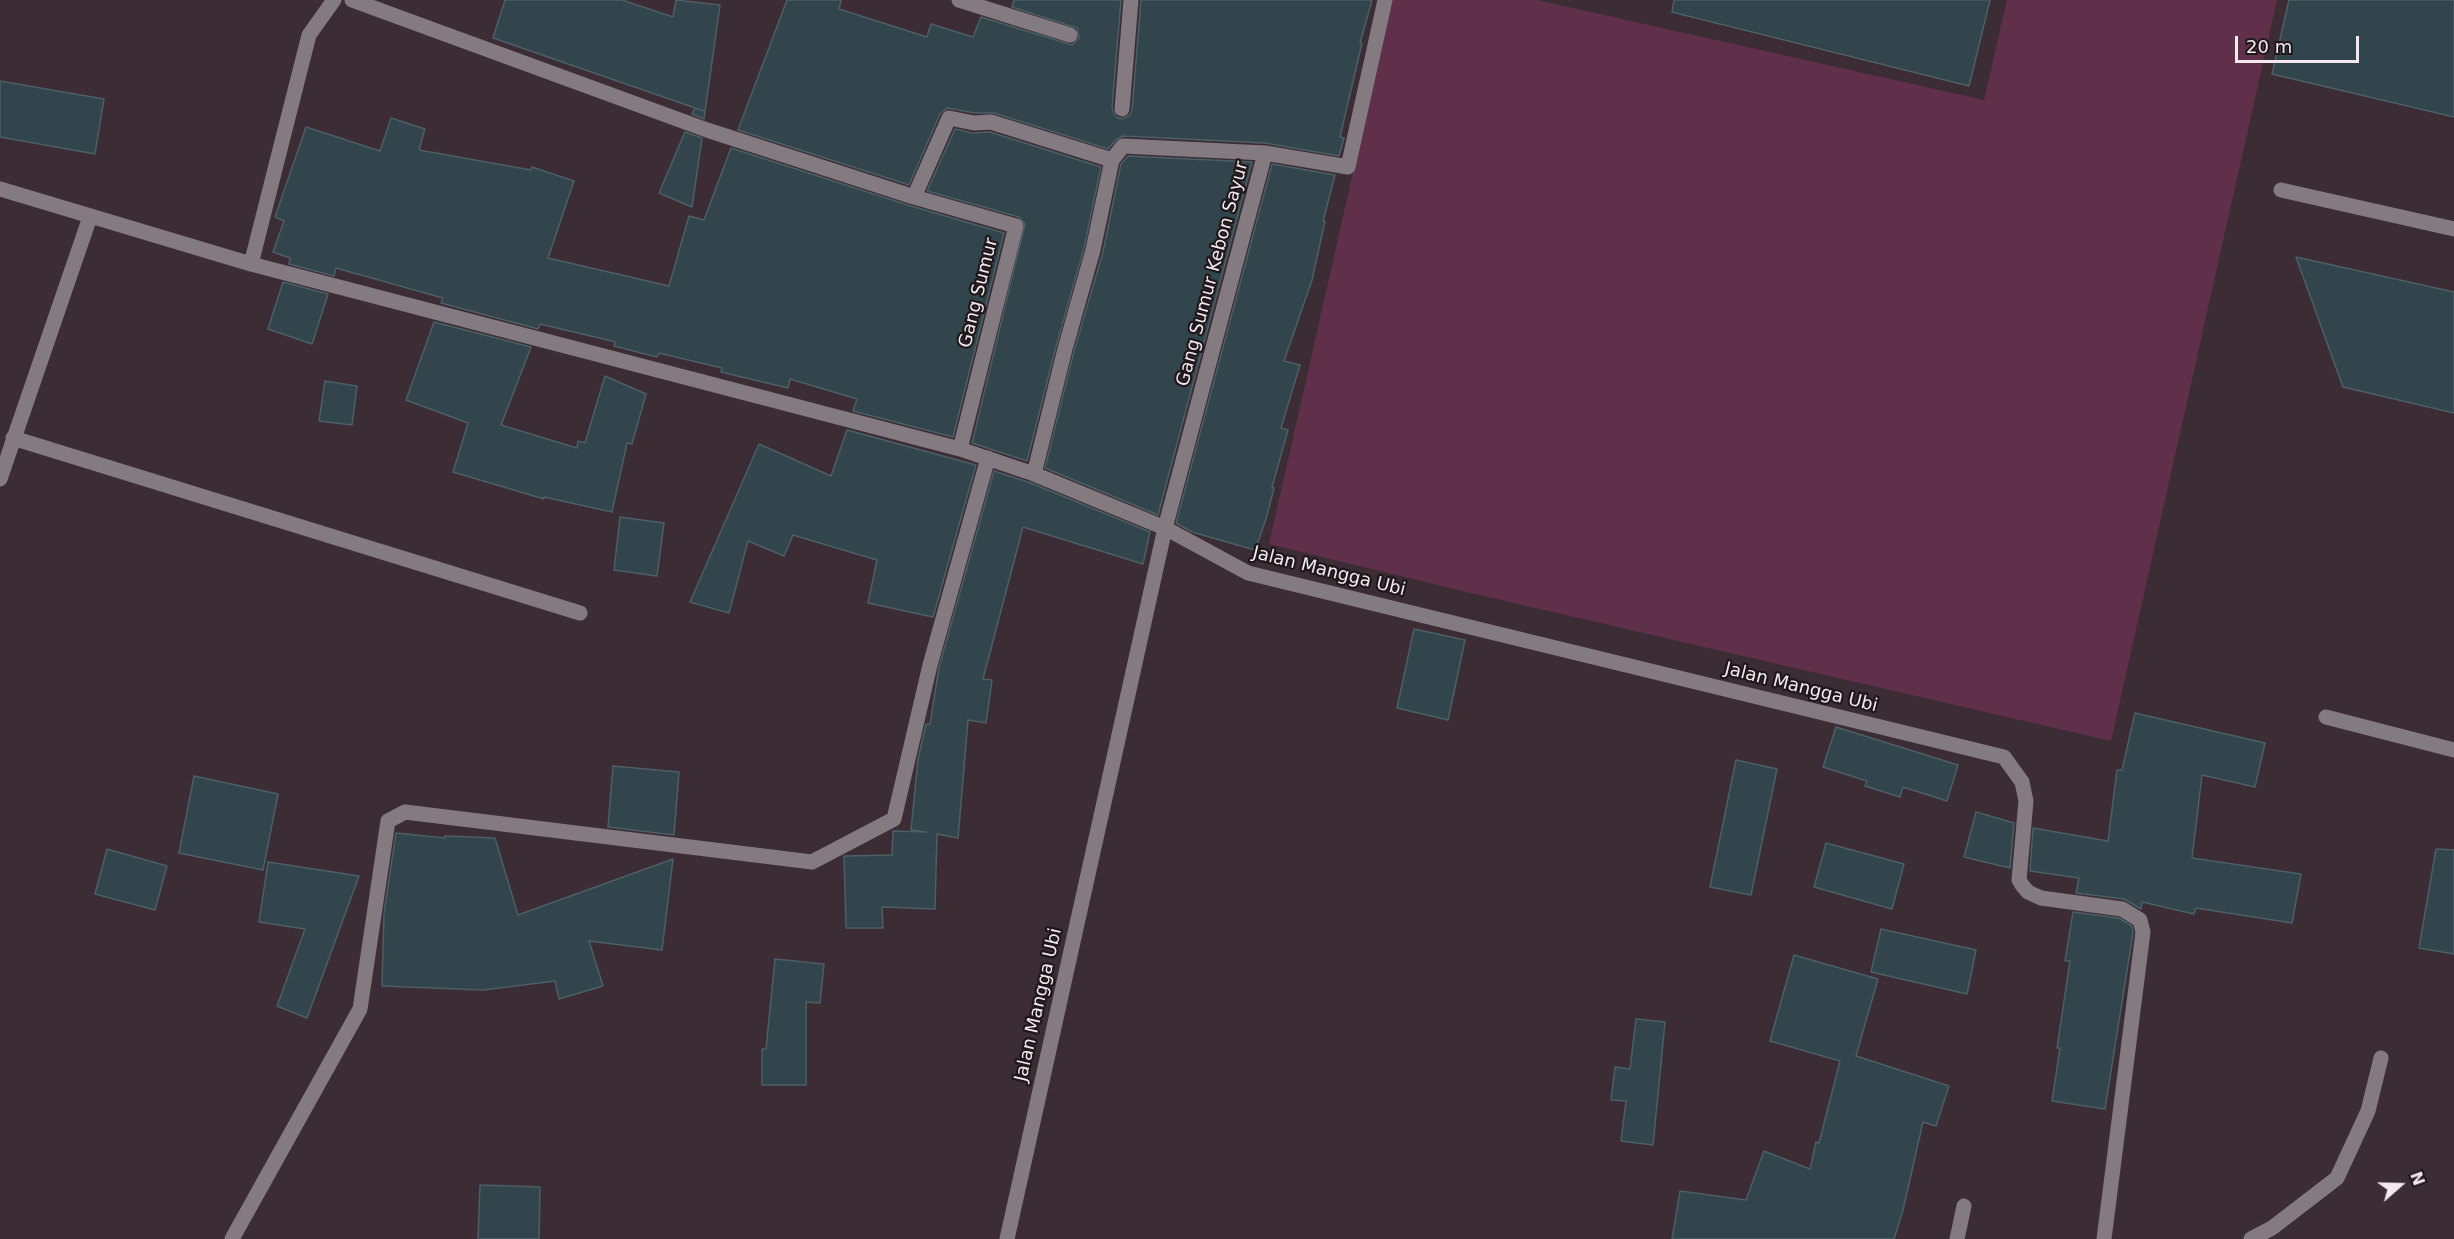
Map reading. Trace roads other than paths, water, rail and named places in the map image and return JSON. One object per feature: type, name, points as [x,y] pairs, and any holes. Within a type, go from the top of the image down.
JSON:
[{"type":"street","points":[[251,264],[309,35],[334,0]]},
{"type":"street","points":[[352,0],[707,130],[914,197],[949,118],[974,123],[991,122],[1112,160]]},
{"type":"street","points":[[959,0],[1070,34]]},
{"type":"street","points":[[1122,109],[1131,0]]},
{"type":"street","name":"Gang Sumur Kebon Sayur","points":[[1165,528],[1265,153],[1348,167],[1385,0]]},
{"type":"street","points":[[1034,474],[1065,349],[1093,250],[1112,160],[1122,146],[1265,153]]},
{"type":"street","points":[[0,189],[251,264],[960,449],[1034,474],[1165,528]]},
{"type":"street","points":[[2280,190],[2454,229]]},
{"type":"street","name":"Gang Sumur","points":[[914,197],[1016,226],[960,449]]},
{"type":"street","points":[[0,479],[90,217]]},
{"type":"street","points":[[13,438],[580,613]]},
{"type":"street","points":[[232,1239],[360,1009],[388,821],[405,812],[812,862],[894,819],[930,665],[988,458]]},
{"type":"street","name":"Jalan Mangga Ubi","points":[[1007,1239],[1165,528],[1248,573],[2004,757],[2022,782],[2026,801],[2019,880],[2028,892],[2041,898],[2122,909],[2140,920],[2143,932],[2104,1239]]},
{"type":"street","points":[[2326,717],[2454,750]]},
{"type":"street","points":[[2251,1239],[2272,1228],[2337,1178],[2368,1111],[2381,1058]]},
{"type":"street","points":[[1957,1239],[1964,1206]]}]
